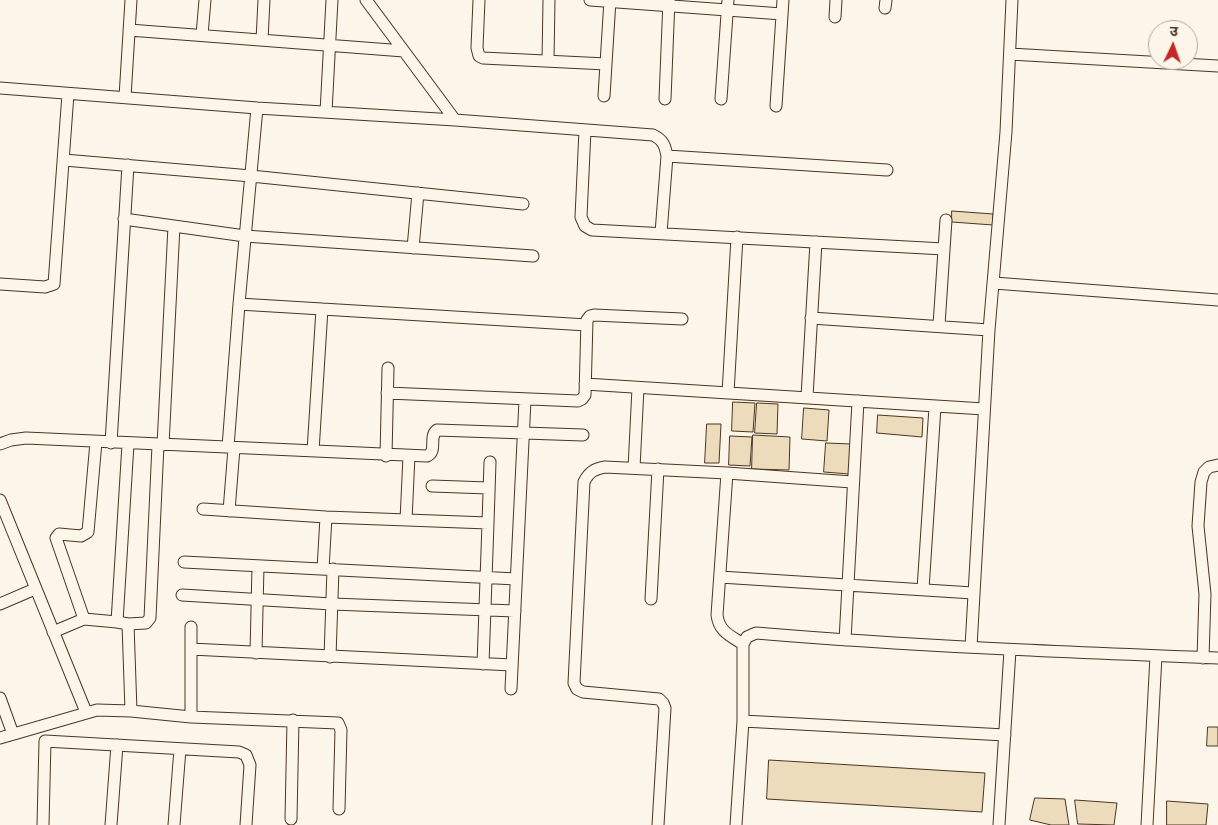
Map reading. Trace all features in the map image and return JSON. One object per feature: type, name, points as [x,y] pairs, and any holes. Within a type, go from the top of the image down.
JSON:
[{"type":"street","points":[[125,97],[131,0]]},
{"type":"street","points":[[202,35],[205,0]]},
{"type":"street","points":[[262,40],[264,0]]},
{"type":"street","points":[[326,112],[332,0]]},
{"type":"street","points":[[366,0],[455,120]]},
{"type":"street","points":[[479,0],[477,48],[479,56],[484,58],[606,64]]},
{"type":"street","points":[[548,61],[549,0]]},
{"type":"street","points":[[590,0],[728,5],[782,14]]},
{"type":"street","points":[[604,96],[610,0]]},
{"type":"street","points":[[776,106],[783,0]]},
{"type":"street","points":[[835,17],[836,0]]},
{"type":"street","points":[[971,647],[989,330],[1002,197],[1012,0]]},
{"type":"street","points":[[665,100],[669,3]]},
{"type":"street","points":[[721,99],[728,5]]},
{"type":"street","points":[[129,30],[404,51]]},
{"type":"street","points":[[1010,54],[1218,66]]},
{"type":"street","points":[[0,88],[653,135],[661,139],[667,156],[661,233]]},
{"type":"street","points":[[0,284],[45,287],[54,284],[68,94]]},
{"type":"street","points":[[229,511],[239,304],[257,108]]},
{"type":"street","points":[[585,130],[581,217],[585,226],[592,230],[944,249]]},
{"type":"street","points":[[667,156],[887,170]]},
{"type":"street","points":[[64,160],[251,176],[523,204]]},
{"type":"street","points":[[111,443],[128,165]]},
{"type":"street","points":[[413,248],[418,193]]},
{"type":"street","points":[[124,219],[245,236],[533,256]]},
{"type":"street","points":[[939,325],[946,220]]},
{"type":"street","points":[[53,632],[84,619],[146,623],[150,618],[174,226]]},
{"type":"street","points":[[728,393],[737,237]]},
{"type":"street","points":[[807,397],[816,242]]},
{"type":"street","points":[[994,283],[1218,300]]},
{"type":"street","points":[[239,304],[587,325]]},
{"type":"street","points":[[314,451],[322,309]]},
{"type":"street","points":[[387,393],[578,401],[585,395],[587,325],[590,316],[682,320]]},
{"type":"street","points":[[812,318],[939,325],[989,330]]},
{"type":"street","points":[[386,456],[388,368]]},
{"type":"street","points":[[585,384],[984,409]]},
{"type":"street","points":[[634,468],[638,388]]},
{"type":"street","points":[[511,689],[525,400]]},
{"type":"street","points":[[845,640],[852,482],[858,401]]},
{"type":"street","points":[[923,589],[934,407]]},
{"type":"street","points":[[0,444],[26,438],[386,456],[427,456],[433,451],[433,434],[437,430],[583,434]]},
{"type":"street","points":[[84,619],[56,538],[59,534],[81,536],[88,532],[96,442]]},
{"type":"street","points":[[128,444],[123,623],[131,711]]},
{"type":"street","points":[[406,520],[409,456]]},
{"type":"street","points":[[483,664],[490,462]]},
{"type":"street","points":[[1203,658],[1205,594],[1198,526],[1204,472],[1208,467],[1218,465]]},
{"type":"street","points":[[658,825],[665,708],[663,702],[659,699],[583,692],[577,689],[574,683],[584,482],[588,473],[596,468],[605,467],[852,482]]},
{"type":"street","points":[[651,599],[658,469]]},
{"type":"street","points":[[726,473],[717,615],[718,624],[723,630],[743,644]]},
{"type":"street","points":[[432,486],[488,488]]},
{"type":"street","points":[[0,500],[86,712]]},
{"type":"street","points":[[202,509],[326,518],[488,523]]},
{"type":"street","points":[[326,518],[328,569],[332,604],[330,657]]},
{"type":"street","points":[[184,562],[516,579]]},
{"type":"street","points":[[256,653],[258,566]]},
{"type":"street","points":[[720,577],[923,589],[973,594]]},
{"type":"street","points":[[0,604],[35,589]]},
{"type":"street","points":[[182,595],[515,612]]},
{"type":"street","points":[[191,627],[191,717]]},
{"type":"street","points":[[736,825],[742,721],[743,644],[747,637],[756,632],[845,640],[1010,650],[1218,658]]},
{"type":"street","points":[[191,649],[512,665]]},
{"type":"street","points":[[999,825],[1010,650]]},
{"type":"street","points":[[1147,825],[1156,656]]},
{"type":"street","points":[[0,698],[13,734]]},
{"type":"street","points":[[0,738],[97,710],[131,711],[191,717],[334,722],[340,726],[339,809]]},
{"type":"street","points":[[291,819],[293,720]]},
{"type":"street","points":[[742,721],[1005,735]]},
{"type":"street","points":[[43,825],[45,741],[239,752],[246,755],[250,765],[246,825]]},
{"type":"street","points":[[111,825],[116,745]]},
{"type":"street","points":[[174,825],[180,749]]},
{"type":"building","points":[[952,211],[993,214],[993,225],[952,222]]},
{"type":"building","points":[[733,402],[755,403],[753,432],[732,431]]},
{"type":"building","points":[[757,403],[778,404],[777,434],[755,433]]},
{"type":"building","points":[[804,408],[829,410],[827,441],[802,439]]},
{"type":"building","points":[[878,415],[923,418],[922,437],[877,433]]},
{"type":"building","points":[[707,424],[721,424],[719,463],[705,463]]},
{"type":"building","points":[[753,435],[790,437],[789,470],[752,469]]},
{"type":"building","points":[[730,436],[752,437],[750,466],[729,465]]},
{"type":"building","points":[[826,443],[851,444],[849,474],[824,472]]},
{"type":"building","points":[[1208,727],[1218,727],[1218,746],[1207,746]]},
{"type":"building","points":[[769,760],[985,773],[982,812],[767,799]]},
{"type":"building","points":[[1035,798],[1065,799],[1069,825],[1051,825],[1030,820]]},
{"type":"building","points":[[1075,800],[1117,803],[1114,825],[1078,824]]},
{"type":"building","points":[[1167,801],[1208,804],[1206,825],[1167,825]]}]
